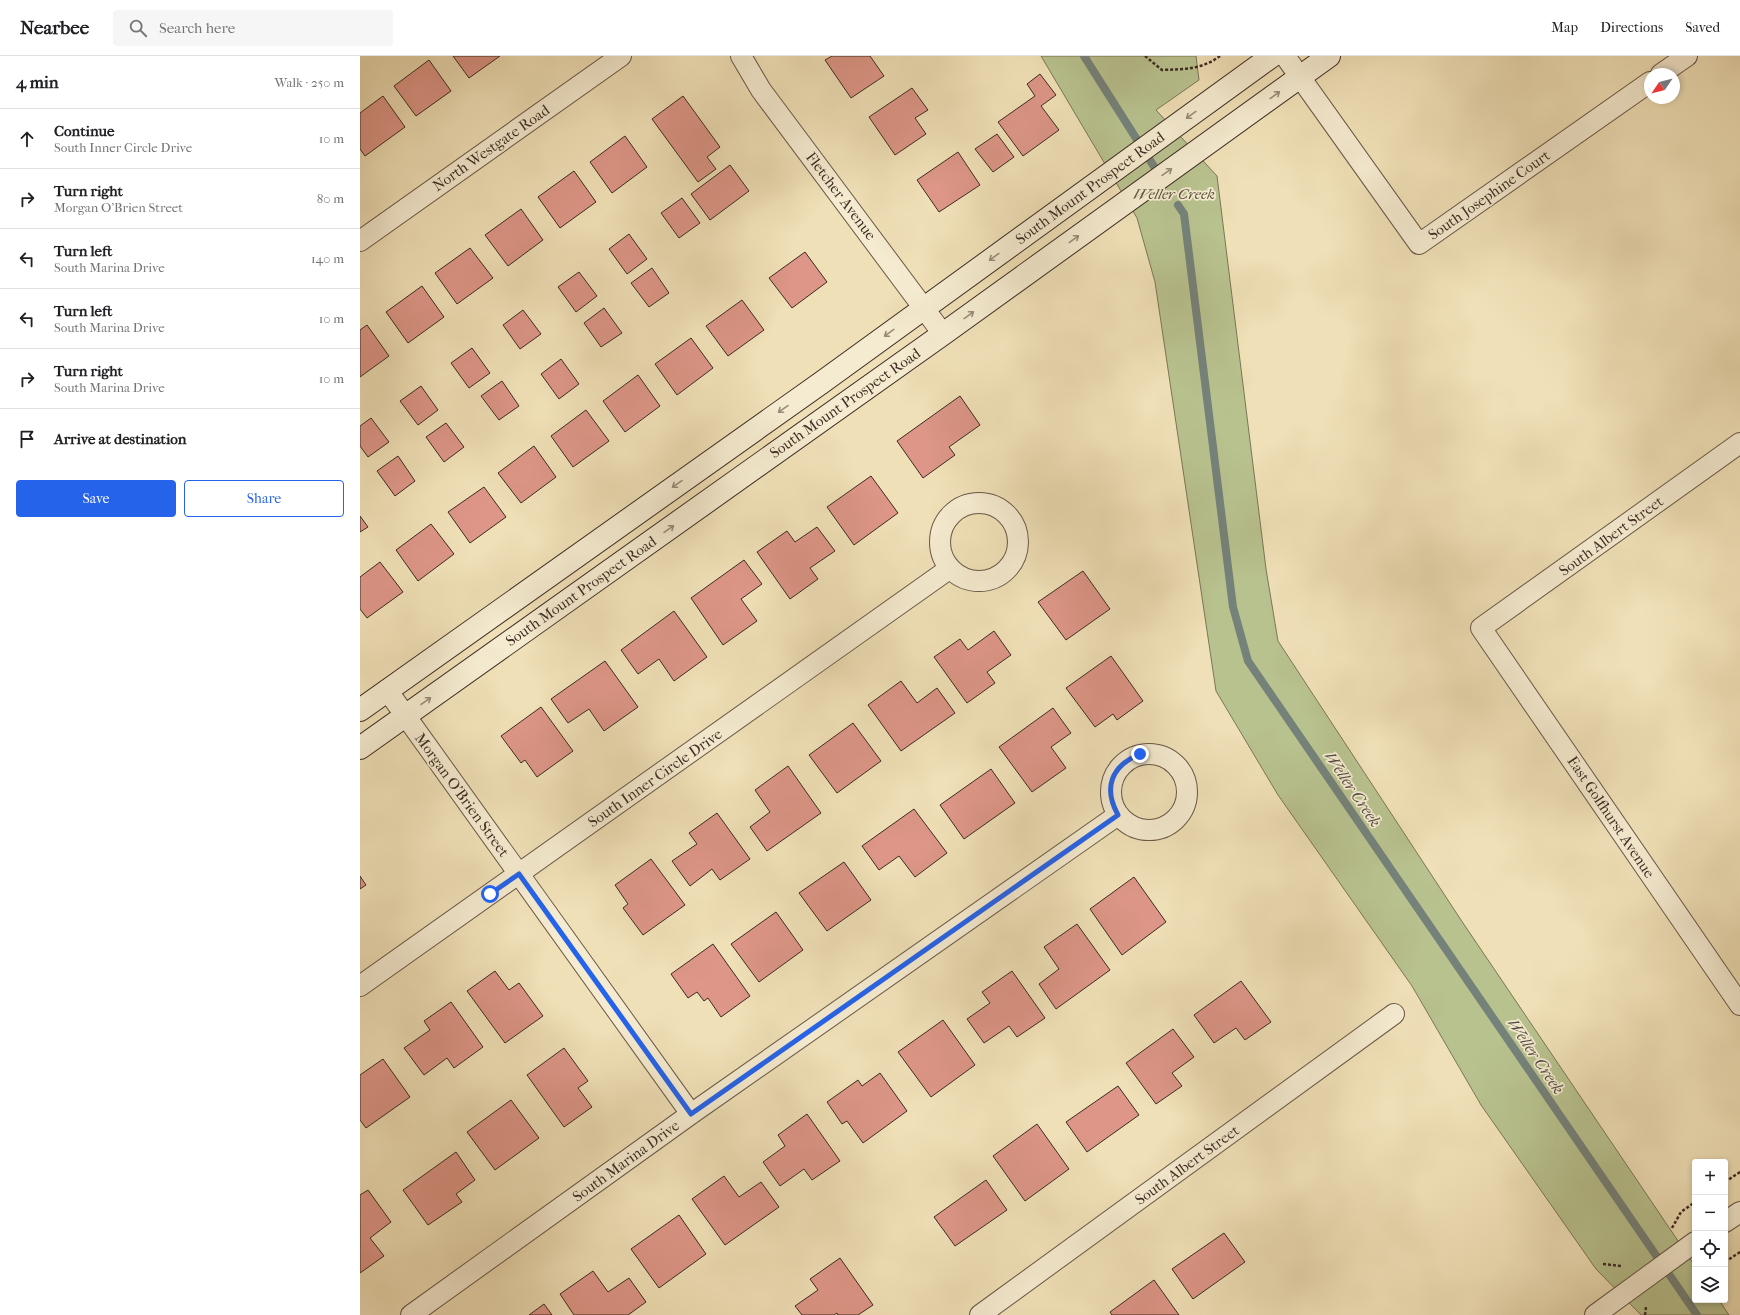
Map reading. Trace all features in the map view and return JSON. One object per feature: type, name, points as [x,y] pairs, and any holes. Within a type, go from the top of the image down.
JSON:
[{"type":"main road","name":"South Mount Prospect Road","points":[[360,710],[1094,186],[1272,56]]},
{"type":"main road","name":"South Mount Prospect Road","points":[[360,748],[943,334],[1329,56]]},
{"type":"street","name":"North Westgate Road","points":[[360,240],[621,56]]},
{"type":"street","name":"Fletcher Avenue","points":[[741,56],[762,90],[943,334]]},
{"type":"street","name":"South Josephine Court","points":[[1285,56],[1419,244],[1644,86]]},
{"type":"street","points":[[1670,68],[1687,56]]},
{"type":"street","name":"South Albert Street","points":[[1481,628],[1740,443]]},
{"type":"street","name":"South Inner Circle Drive","points":[[360,986],[949,569]]},
{"type":"street","name":"East Golfhurst Avenue","points":[[1481,628],[1740,1005]]},
{"type":"street","name":"Morgan O'Brien Street","points":[[388,690],[691,1114]]},
{"type":"street","name":"South Marina Drive","points":[[411,1315],[691,1114],[1118,815]]},
{"type":"street","name":"South Albert Street","points":[[980,1315],[1394,1014]]},
{"type":"street","points":[[1728,1220],[1740,1212]]},
{"type":"street","points":[[1595,1315],[1692,1244]]},
{"type":"path","points":[[1145,56],[1162,70],[1193,69],[1209,64],[1220,56]]},
{"type":"path","points":[[1728,1180],[1740,1172]]},
{"type":"path","points":[[1671,1231],[1681,1212],[1692,1204]]},
{"type":"path","points":[[1728,1260],[1740,1252]]},
{"type":"green space","name":"Weller Creek","points":[[1041,56],[1196,56],[1199,80],[1156,110],[1217,176],[1266,569],[1278,641],[1461,920],[1692,1262],[1692,1303],[1721,1303],[1729,1315],[1641,1315],[1596,1269],[1481,1105],[1412,986],[1278,795],[1216,691],[1155,282],[1137,218]]},
{"type":"building","points":[[453,56],[500,56],[469,78]]},
{"type":"building","points":[[832,56],[870,56],[884,76],[851,98],[825,60]]},
{"type":"building","points":[[429,60],[451,91],[416,116],[394,86]]},
{"type":"building","points":[[1040,74],[1056,95],[1041,106],[1059,130],[1023,156],[998,122],[1035,96],[1027,84]]},
{"type":"building","points":[[912,88],[928,110],[915,118],[926,134],[895,155],[869,117]]},
{"type":"building","points":[[383,96],[405,127],[365,156],[360,149],[360,113]]},
{"type":"building","points":[[683,96],[720,147],[707,157],[716,169],[698,182],[652,119]]},
{"type":"building","points":[[997,134],[1014,157],[993,172],[975,149]]},
{"type":"building","points":[[625,136],[647,167],[612,193],[590,162]]},
{"type":"building","points":[[958,152],[980,185],[939,212],[917,180]]},
{"type":"building","points":[[730,165],[749,191],[710,220],[691,194]]},
{"type":"building","points":[[574,171],[596,202],[560,228],[538,197]]},
{"type":"building","points":[[682,198],[700,223],[679,238],[661,213]]},
{"type":"building","points":[[521,209],[543,240],[508,266],[485,235]]},
{"type":"building","points":[[629,234],[647,259],[627,274],[609,249]]},
{"type":"building","points":[[470,248],[493,278],[457,304],[435,273]]},
{"type":"building","points":[[805,252],[827,282],[792,308],[769,278]]},
{"type":"building","points":[[652,268],[669,293],[649,307],[631,283]]},
{"type":"building","points":[[579,272],[597,296],[576,312],[558,287]]},
{"type":"building","points":[[422,286],[444,317],[408,343],[386,312]]},
{"type":"building","points":[[742,300],[764,330],[728,356],[706,326]]},
{"type":"building","points":[[604,308],[622,333],[601,347],[584,323]]},
{"type":"building","points":[[523,310],[541,334],[520,349],[503,325]]},
{"type":"building","points":[[367,325],[389,356],[360,377],[360,330]]},
{"type":"building","points":[[691,338],[713,368],[677,395],[655,364]]},
{"type":"building","points":[[472,348],[490,373],[469,388],[451,363]]},
{"type":"building","points":[[561,359],[579,384],[559,399],[541,374]]},
{"type":"building","points":[[638,375],[660,406],[625,432],[603,401]]},
{"type":"building","points":[[502,381],[519,406],[499,420],[481,396]]},
{"type":"building","points":[[421,386],[438,410],[418,425],[400,401]]},
{"type":"building","points":[[960,396],[980,425],[949,447],[955,455],[923,478],[897,441]]},
{"type":"building","points":[[586,410],[609,441],[573,467],[551,436]]},
{"type":"building","points":[[371,418],[389,442],[368,457],[360,446],[360,426]]},
{"type":"building","points":[[446,423],[464,447],[444,462],[426,437]]},
{"type":"building","points":[[534,446],[556,477],[521,503],[498,473]]},
{"type":"building","points":[[398,456],[415,481],[395,496],[377,471]]},
{"type":"building","points":[[871,476],[898,513],[854,545],[827,507]]},
{"type":"building","points":[[484,487],[506,517],[470,543],[448,512]]},
{"type":"building","points":[[360,516],[368,527],[360,532]]},
{"type":"building","points":[[431,524],[454,554],[418,581],[396,550]]},
{"type":"building","points":[[817,527],[835,551],[810,568],[818,579],[790,599],[757,552],[787,531],[795,542]]},
{"type":"building","points":[[744,560],[762,584],[741,599],[757,621],[723,645],[691,598]]},
{"type":"building","points":[[380,562],[403,592],[367,618],[360,609],[360,577]]},
{"type":"building","points":[[1083,571],[1110,609],[1066,640],[1038,602]]},
{"type":"building","points":[[674,611],[707,657],[674,681],[659,659],[638,674],[621,650]]},
{"type":"building","points":[[994,631],[1011,655],[987,672],[995,683],[967,703],[934,657],[960,639],[968,650]]},
{"type":"building","points":[[1111,656],[1143,701],[1117,720],[1113,714],[1095,727],[1066,688]]},
{"type":"building","points":[[605,661],[638,707],[604,731],[589,709],[568,723],[551,699]]},
{"type":"building","points":[[901,681],[917,703],[937,688],[955,713],[901,751],[868,705]]},
{"type":"building","points":[[541,707],[573,751],[537,777],[525,760],[521,763],[501,736]]},
{"type":"building","points":[[1053,708],[1071,733],[1051,747],[1066,768],[1032,792],[999,747]]},
{"type":"building","points":[[853,723],[881,761],[837,793],[809,755]]},
{"type":"building","points":[[788,766],[821,813],[767,851],[750,827],[770,812],[755,790]]},
{"type":"building","points":[[991,769],[1015,803],[964,839],[940,805]]},
{"type":"building","points":[[914,809],[947,853],[915,877],[899,856],[879,870],[862,846]]},
{"type":"building","points":[[717,813],[750,859],[720,880],[712,869],[690,886],[672,861],[697,844],[689,833]]},
{"type":"building","points":[[651,859],[685,905],[643,935],[623,908],[628,904],[615,885]]},
{"type":"building","points":[[844,862],[871,900],[827,931],[799,893]]},
{"type":"building","points":[[360,876],[366,885],[360,889]]},
{"type":"building","points":[[1134,877],[1166,922],[1122,955],[1090,909]]},
{"type":"building","points":[[776,912],[803,950],[759,982],[731,944]]},
{"type":"building","points":[[1077,924],[1110,970],[1056,1009],[1039,984],[1059,969],[1044,947]]},
{"type":"building","points":[[713,944],[750,996],[721,1017],[708,998],[704,1001],[697,992],[688,998],[671,974]]},
{"type":"building","points":[[495,971],[509,990],[519,983],[543,1016],[505,1043],[467,991]]},
{"type":"building","points":[[1012,971],[1045,1018],[1017,1037],[1009,1026],[984,1043],[967,1019],[990,1003],[982,992]]},
{"type":"building","points":[[1241,981],[1271,1022],[1245,1040],[1236,1028],[1214,1043],[1194,1015]]},
{"type":"building","points":[[451,1002],[483,1047],[454,1068],[447,1058],[424,1075],[404,1048],[430,1030],[424,1021]]},
{"type":"building","points":[[943,1020],[975,1065],[931,1097],[898,1052]]},
{"type":"building","points":[[1173,1029],[1194,1057],[1172,1073],[1182,1086],[1156,1104],[1126,1063]]},
{"type":"building","points":[[564,1048],[588,1081],[578,1088],[592,1107],[564,1127],[527,1075]]},
{"type":"building","points":[[383,1059],[410,1097],[366,1128],[360,1120],[360,1075]]},
{"type":"building","points":[[880,1073],[907,1111],[863,1143],[847,1121],[842,1124],[827,1102],[858,1080],[862,1086]]},
{"type":"building","points":[[1118,1086],[1139,1115],[1087,1152],[1066,1122]]},
{"type":"building","points":[[511,1100],[539,1138],[495,1170],[467,1132]]},
{"type":"building","points":[[807,1114],[840,1161],[812,1180],[804,1169],[780,1186],[763,1162],[785,1146],[778,1135]]},
{"type":"building","points":[[1037,1124],[1069,1169],[1025,1201],[993,1156]]},
{"type":"building","points":[[456,1152],[475,1180],[456,1194],[462,1202],[428,1225],[403,1190]]},
{"type":"building","points":[[724,1176],[739,1197],[761,1182],[779,1207],[725,1245],[692,1199]]},
{"type":"building","points":[[986,1180],[1007,1210],[955,1246],[934,1217]]},
{"type":"building","points":[[368,1190],[391,1222],[370,1238],[384,1256],[360,1273],[360,1195]]},
{"type":"building","points":[[679,1215],[706,1254],[659,1288],[631,1249]]},
{"type":"building","points":[[1224,1233],[1245,1262],[1193,1299],[1172,1269]]},
{"type":"building","points":[[840,1258],[873,1305],[858,1315],[838,1315],[837,1313],[834,1315],[802,1315],[795,1306],[818,1290],[810,1279]]},
{"type":"building","points":[[593,1271],[608,1292],[629,1278],[646,1302],[628,1315],[574,1315],[560,1294]]},
{"type":"building","points":[[1154,1280],[1179,1315],[1112,1315],[1110,1312]]},
{"type":"building","points":[[544,1304],[552,1315],[529,1315]]},
{"type":"waterway","name":"Weller Creek","points":[[1084,56],[1160,176]]},
{"type":"waterway","name":"Weller Creek","points":[[1178,205],[1184,214],[1233,607],[1248,661],[1697,1315]]},
{"type":"route","points":[[490,894],[519,874],[691,1114],[1118,815],[1112,804],[1110,791],[1112,778],[1119,767],[1128,759],[1140,754]]}]
